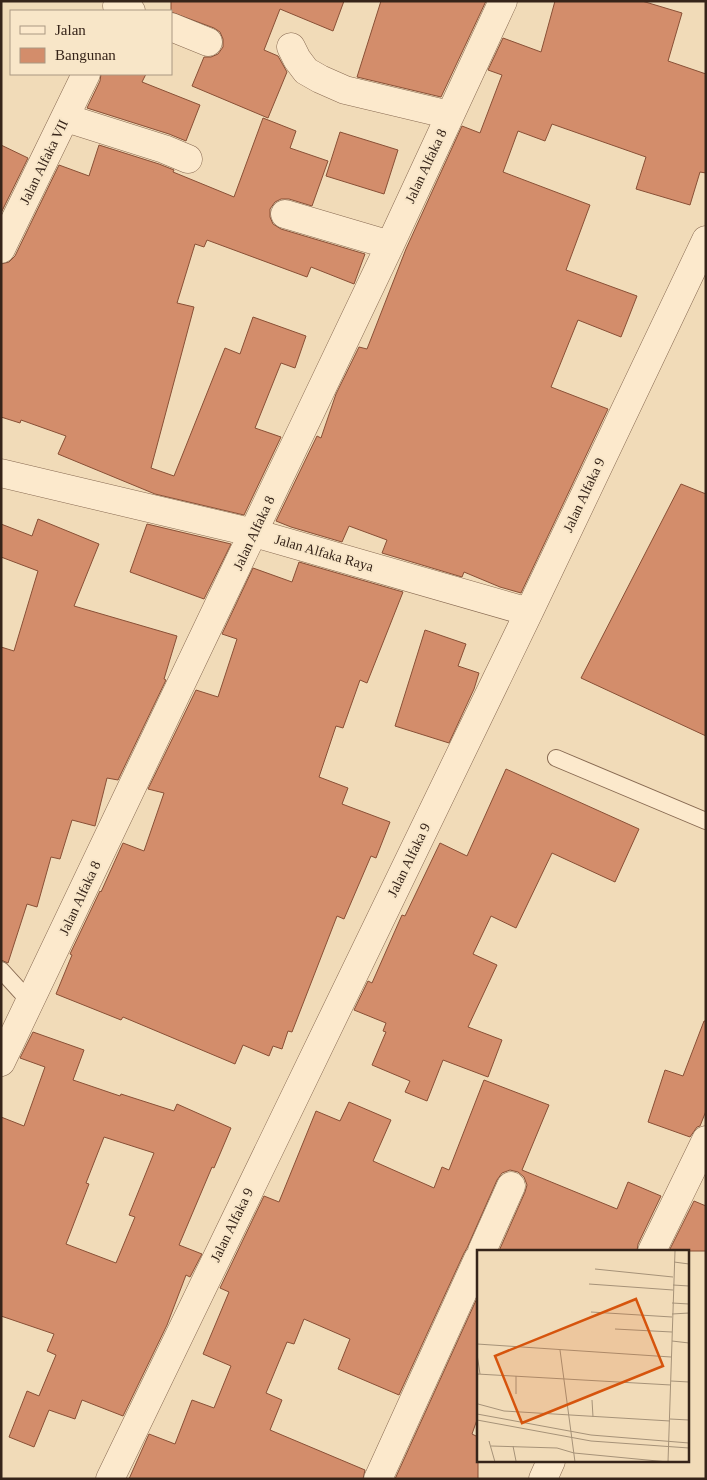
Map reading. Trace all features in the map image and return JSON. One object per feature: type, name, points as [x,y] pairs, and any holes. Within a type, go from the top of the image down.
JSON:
[{"type":"street","name":"Jalan Alfaka 8","points":[[1,1062],[390,245],[502,1]]},
{"type":"street","points":[[172,27],[208,42]]},
{"type":"street","points":[[291,47],[306,71],[345,90],[450,115]]},
{"type":"street","name":"Jalan Alfaka VII","points":[[1,249],[86,75]]},
{"type":"street","points":[[66,118],[164,149],[188,159]]},
{"type":"street","points":[[285,214],[390,245]]},
{"type":"street","name":"Jalan Alfaka 9","points":[[110,1479],[529,612],[706,240]]},
{"type":"street","name":"Jalan Alfaka Raya","points":[[1,473],[254,533],[529,612]]},
{"type":"street","points":[[652,1250],[706,1140]]},
{"type":"street","points":[[482,1250],[511,1186]]},
{"type":"street","points":[[378,1479],[477,1261]]},
{"type":"street","points":[[543,1479],[551,1462]]},
{"type":"lane","points":[[556,758],[706,821]]},
{"type":"lane","points":[[1,970],[22,993],[32,998]]},
{"type":"building","points":[[171,1],[344,1],[333,31],[280,9],[264,50],[278,56],[287,72],[268,118],[192,86],[204,57],[218,54],[223,47],[223,39],[220,32],[214,28],[172,12]]},
{"type":"building","points":[[381,1],[486,1],[441,97],[357,77]]},
{"type":"building","points":[[555,1],[642,1],[682,13],[668,61],[706,74],[706,173],[700,172],[690,205],[636,189],[646,157],[552,124],[545,141],[518,131],[503,172],[590,205],[566,270],[637,296],[621,337],[578,320],[551,387],[608,409],[521,593],[500,587],[464,572],[462,577],[382,553],[387,540],[349,526],[342,542],[276,521],[317,436],[321,438],[336,394],[359,347],[367,349],[406,249],[462,126],[480,133],[502,75],[488,70],[503,38],[541,52]]},
{"type":"building","points":[[101,75],[146,75],[142,82],[200,105],[186,141],[87,108],[100,81]]},
{"type":"building","points":[[263,118],[296,131],[290,148],[328,161],[312,206],[289,199],[281,199],[275,202],[270,209],[270,217],[273,224],[281,229],[365,254],[354,284],[311,267],[307,277],[207,240],[204,247],[195,244],[177,303],[194,307],[151,468],[174,476],[225,348],[240,354],[253,317],[306,336],[295,368],[281,363],[255,428],[281,437],[244,515],[155,494],[58,454],[66,436],[21,420],[20,423],[1,417],[1,264],[9,262],[15,256],[59,165],[89,176],[99,145],[159,164],[174,170],[173,172],[234,197]]},
{"type":"building","points":[[340,132],[398,150],[384,194],[326,176]]},
{"type":"building","points":[[1,145],[28,158],[1,213]]},
{"type":"building","points":[[681,484],[706,494],[706,736],[581,678]]},
{"type":"building","points":[[38,519],[99,544],[74,606],[177,636],[164,679],[166,680],[118,780],[107,778],[95,826],[72,820],[60,859],[51,857],[37,907],[27,904],[8,963],[1,960],[1,647],[14,651],[38,571],[1,557],[1,524],[32,536]]},
{"type":"building","points":[[147,524],[231,544],[204,599],[130,572]]},
{"type":"building","points":[[299,562],[403,592],[367,683],[360,680],[343,728],[336,726],[319,777],[348,788],[342,804],[390,822],[376,858],[371,856],[344,919],[337,916],[292,1032],[288,1031],[282,1049],[273,1046],[269,1056],[243,1045],[235,1064],[123,1017],[121,1020],[56,994],[72,955],[70,954],[123,843],[144,851],[164,793],[148,789],[196,690],[218,697],[237,639],[222,634],[253,568],[292,582]]},
{"type":"building","points":[[425,630],[466,644],[458,666],[479,673],[474,689],[449,743],[395,726]]},
{"type":"building","points":[[506,769],[639,829],[615,882],[552,853],[516,928],[491,916],[473,954],[497,965],[468,1027],[502,1040],[488,1077],[443,1060],[427,1101],[405,1092],[410,1081],[372,1065],[386,1032],[383,1031],[386,1023],[354,1010],[368,981],[372,983],[402,915],[405,916],[440,843],[467,856]]},
{"type":"building","points":[[704,1021],[706,1021],[706,1111],[700,1126],[697,1127],[690,1137],[648,1122],[665,1070],[683,1076]]},
{"type":"building","points":[[33,1032],[84,1050],[73,1080],[120,1096],[121,1094],[174,1111],[177,1104],[231,1128],[214,1168],[212,1167],[179,1245],[202,1254],[190,1277],[186,1275],[167,1325],[123,1416],[82,1400],[75,1419],[49,1410],[34,1447],[9,1437],[27,1391],[39,1396],[56,1355],[47,1351],[54,1334],[1,1316],[1,1117],[24,1126],[45,1067],[20,1058]],"holes":[[[104,1137],[154,1153],[129,1215],[135,1217],[116,1263],[66,1244],[89,1184],[86,1183]]]},
{"type":"building","points":[[484,1080],[549,1105],[522,1170],[617,1209],[628,1182],[661,1196],[638,1244],[637,1250],[499,1250],[527,1185],[524,1177],[518,1172],[510,1170],[502,1173],[497,1180],[399,1395],[338,1369],[350,1339],[304,1319],[294,1344],[287,1342],[266,1393],[282,1400],[270,1430],[365,1470],[363,1479],[129,1479],[149,1434],[175,1444],[192,1400],[214,1408],[231,1366],[203,1354],[229,1292],[220,1288],[264,1196],[279,1202],[316,1111],[340,1121],[349,1102],[391,1120],[373,1161],[434,1188],[442,1167],[449,1170]]},
{"type":"building","points":[[694,1201],[706,1206],[706,1251],[670,1250]]},
{"type":"building","points":[[477,1298],[477,1420],[472,1434],[477,1436],[478,1479],[395,1479]]}]
